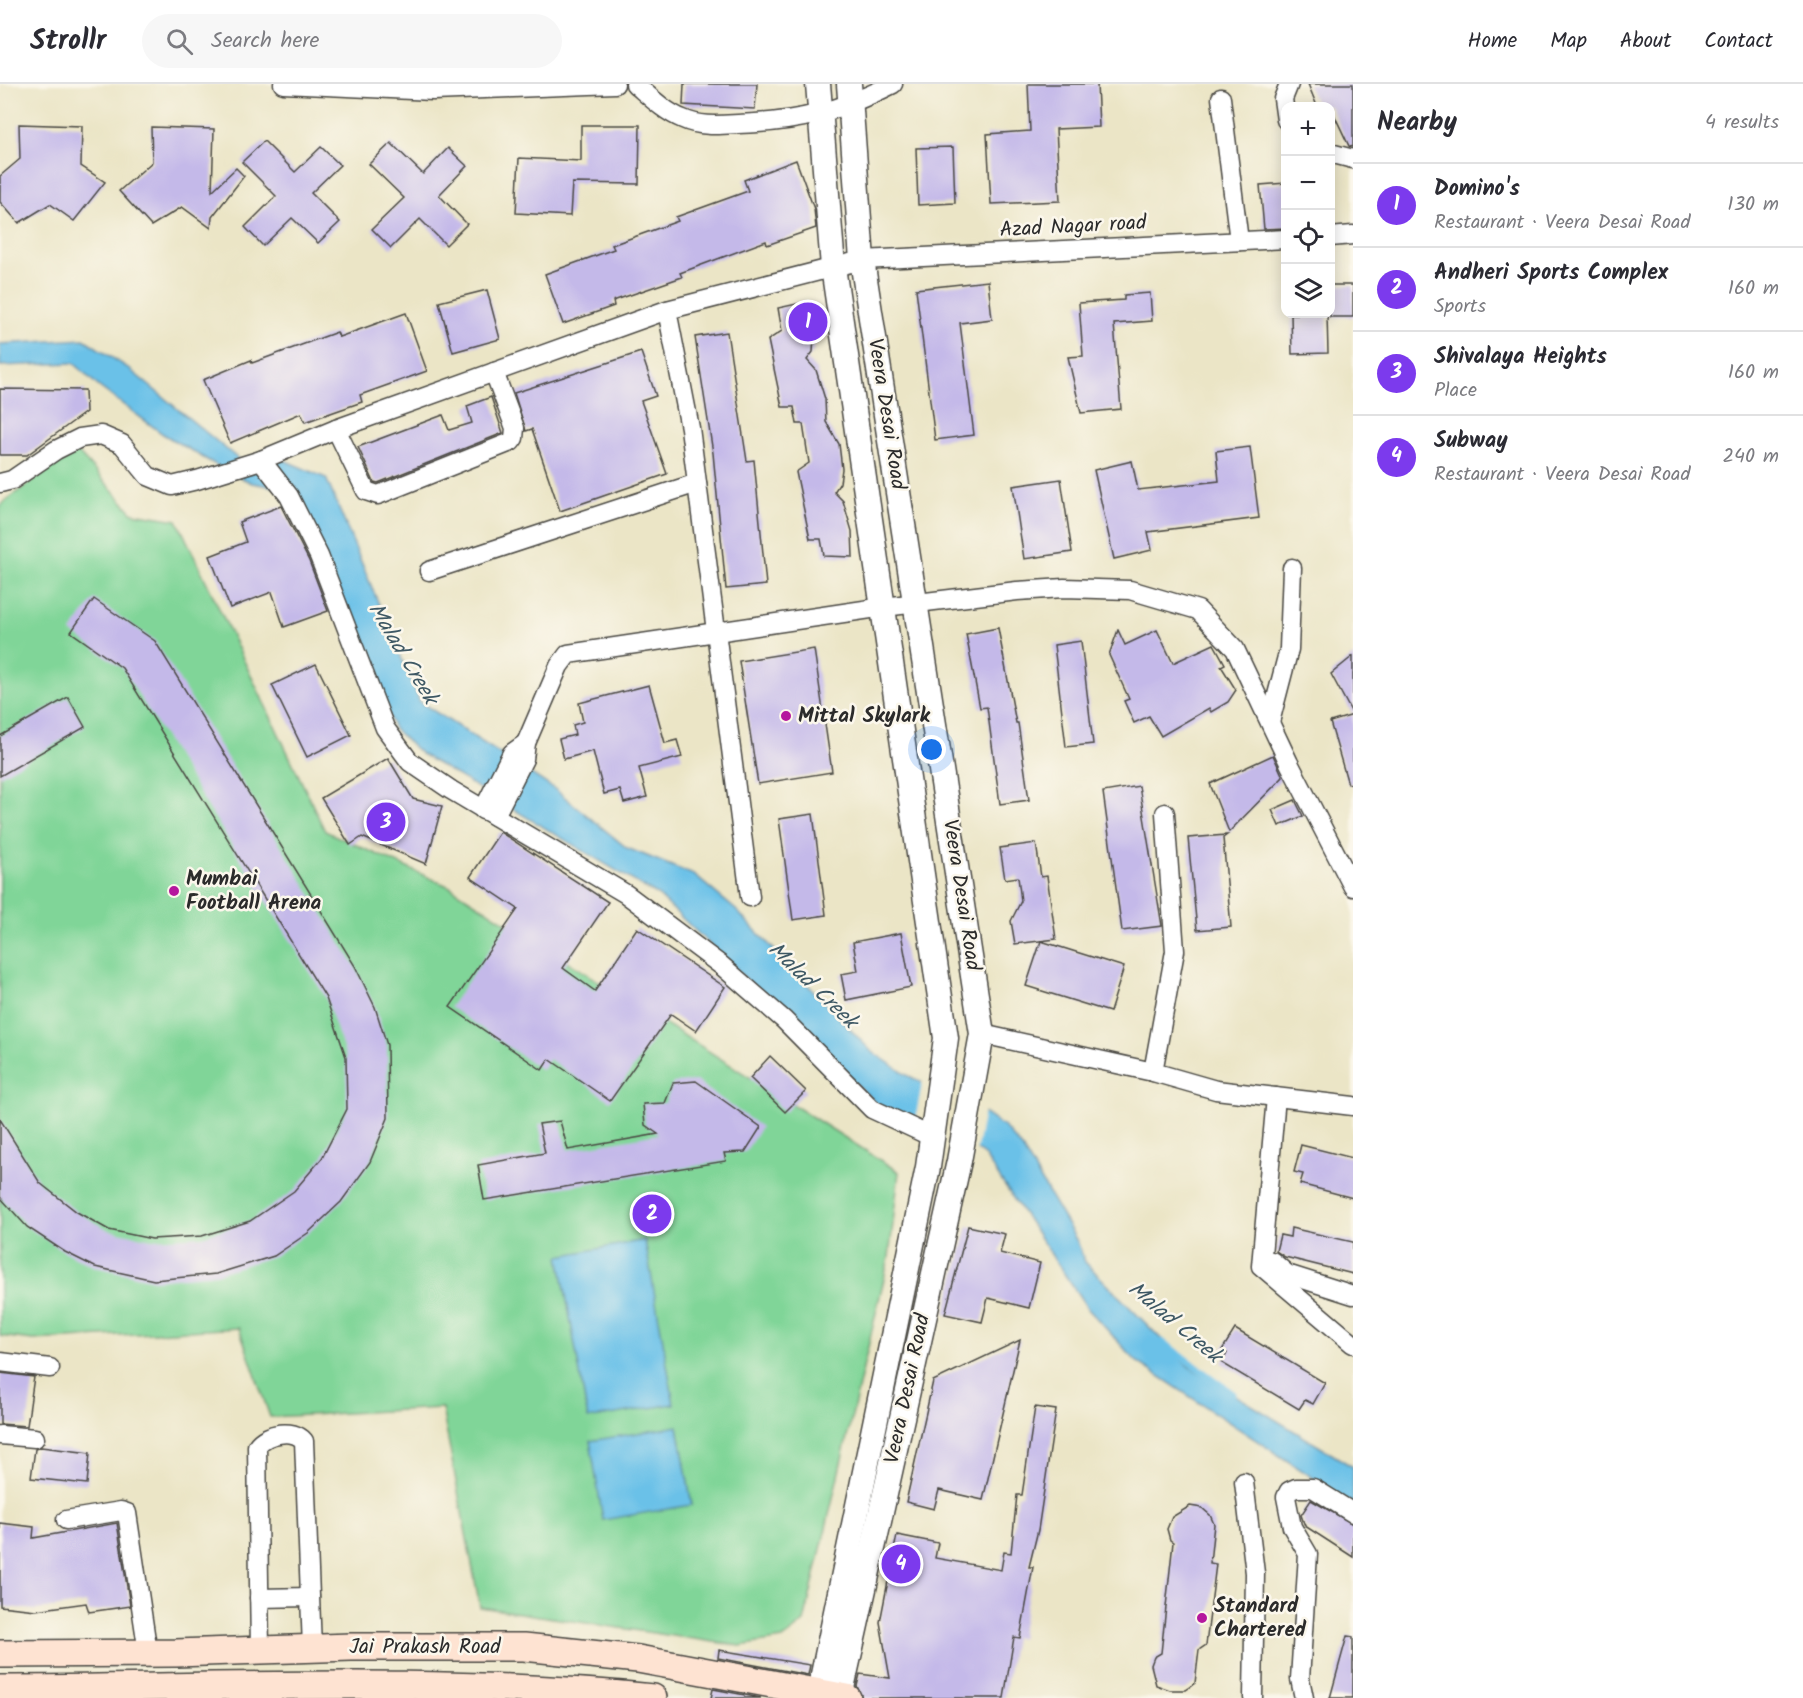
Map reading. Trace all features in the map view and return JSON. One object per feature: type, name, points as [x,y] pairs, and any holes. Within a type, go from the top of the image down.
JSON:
[{"type":"main road","name":"Jai Prakash Road","points":[[0,1654],[148,1653],[312,1648],[524,1647],[638,1659],[835,1696]]},
{"type":"main road","name":"Jai Prakash Road","points":[[0,1689],[410,1686],[487,1688],[653,1698]]},
{"type":"street","points":[[284,84],[434,91],[615,84]]},
{"type":"street","points":[[634,84],[684,120],[708,125],[781,123],[819,115],[849,95],[893,84]]},
{"type":"street","points":[[818,84],[833,267],[946,1038],[933,1130],[835,1696]]},
{"type":"street","points":[[1283,102],[1289,84]]},
{"type":"street","name":"Veera Desai Road","points":[[835,1696],[959,1161],[982,1034],[862,260],[849,95]]},
{"type":"street","points":[[1221,98],[1239,241]]},
{"type":"street","points":[[1335,154],[1353,159]]},
{"type":"street","points":[[1335,237],[1353,235]]},
{"type":"street","name":"Azad Nagar road","points":[[0,483],[12,480],[56,450],[80,438],[101,435],[122,444],[148,476],[172,486],[261,460],[336,429],[667,310],[862,260],[1281,239]]},
{"type":"street","points":[[667,310],[690,428],[750,897]]},
{"type":"street","points":[[336,429],[366,491],[378,495],[511,442],[515,428],[494,372]]},
{"type":"street","points":[[261,460],[289,496],[319,556],[385,728],[410,762],[492,807],[626,894],[722,966],[784,1020],[872,1109],[933,1130]]},
{"type":"street","points":[[429,571],[697,483]]},
{"type":"street","points":[[1270,722],[1289,649],[1292,568]]},
{"type":"street","points":[[492,807],[521,752],[559,666],[568,654],[716,631],[1017,591],[1130,590],[1198,610],[1235,649],[1353,887]]},
{"type":"street","points":[[1153,1072],[1174,951],[1166,813]]},
{"type":"street","points":[[982,1034],[1153,1072],[1216,1090],[1353,1106]]},
{"type":"street","points":[[1276,1097],[1261,1266],[1353,1344]]},
{"type":"street","points":[[1262,1251],[1287,1274],[1353,1295]]},
{"type":"street","points":[[0,1362],[50,1368]]},
{"type":"street","points":[[260,1650],[257,1446],[261,1439],[268,1436],[293,1434],[304,1442],[312,1648]]},
{"type":"street","points":[[0,1435],[35,1438]]},
{"type":"street","points":[[1245,1482],[1255,1573],[1253,1698]]},
{"type":"street","points":[[1304,1698],[1300,1679],[1308,1554],[1292,1527],[1286,1497],[1288,1491],[1296,1488],[1313,1488],[1353,1513]]},
{"type":"street","points":[[66,1520],[121,1511],[127,1513],[148,1653]]},
{"type":"street","points":[[259,1598],[310,1596]]},
{"type":"green space","points":[[75,449],[133,513],[177,520],[325,831],[450,887],[899,1172],[889,1257],[804,1622],[783,1639],[740,1646],[480,1607],[442,1408],[270,1417],[239,1328],[33,1340],[0,1336],[0,505]]},
{"type":"water","points":[[84,339],[128,368],[242,462],[277,457],[326,478],[420,702],[556,790],[627,848],[694,875],[736,910],[871,1051],[907,1075],[985,1114],[1005,1128],[1022,1148],[1077,1241],[1085,1262],[1188,1366],[1353,1467],[1353,1504],[1136,1361],[1088,1309],[984,1155],[953,1133],[924,1120],[880,1107],[659,896],[421,754],[394,729],[296,491],[252,483],[221,468],[163,434],[98,386],[74,363],[0,366],[0,344]]},
{"type":"water","points":[[645,1240],[674,1404],[588,1419],[559,1256]]},
{"type":"water","points":[[678,1426],[692,1505],[603,1520],[590,1441]]},
{"type":"pier","points":[[923,1079],[984,1111],[976,1153],[951,1136],[915,1120]]},
{"type":"building","points":[[684,84],[757,84],[755,109],[683,105]]},
{"type":"building","points":[[1028,84],[1097,84],[1099,127],[1056,129],[1060,201],[991,204],[987,134],[1030,131]]},
{"type":"building","points":[[1308,84],[1353,84],[1353,147],[1349,146],[1335,117],[1335,102],[1315,102]]},
{"type":"building","points":[[19,124],[82,126],[81,166],[105,182],[74,221],[50,204],[19,223],[0,202],[0,176],[20,159]]},
{"type":"building","points":[[581,125],[640,125],[639,184],[572,183],[570,216],[516,213],[519,158],[581,161]]},
{"type":"building","points":[[151,127],[214,129],[212,191],[236,168],[244,176],[212,217],[211,228],[182,207],[151,226],[119,191],[152,162]]},
{"type":"building","points":[[264,141],[295,172],[321,147],[340,165],[311,193],[340,222],[318,243],[292,218],[263,246],[245,227],[276,196],[242,162]]},
{"type":"building","points":[[391,143],[423,174],[448,148],[467,166],[439,195],[467,224],[446,245],[420,219],[391,248],[372,229],[404,198],[369,164]]},
{"type":"building","points":[[953,147],[955,203],[918,205],[916,148]]},
{"type":"building","points":[[796,160],[814,209],[816,228],[767,245],[766,241],[680,273],[682,277],[613,301],[614,306],[563,324],[545,274],[614,249],[612,245],[678,221],[676,217],[748,191],[744,180]]},
{"type":"building","points":[[1281,183],[1281,228],[1264,229],[1260,185]]},
{"type":"building","points":[[988,281],[992,319],[960,323],[974,435],[935,440],[916,289]]},
{"type":"building","points":[[1335,285],[1353,285],[1353,317],[1335,317]]},
{"type":"building","points":[[487,290],[500,339],[453,352],[439,302]]},
{"type":"building","points":[[1150,293],[1152,321],[1114,324],[1121,409],[1081,413],[1068,357],[1083,356],[1079,303],[1124,300],[1124,295]]},
{"type":"building","points":[[806,302],[811,313],[814,337],[813,352],[807,360],[816,370],[825,399],[826,422],[839,444],[842,469],[840,483],[834,492],[843,501],[852,531],[853,557],[824,556],[821,539],[810,539],[796,472],[809,463],[803,424],[797,424],[794,407],[782,407],[768,340],[782,331],[778,308]]},
{"type":"building","points":[[406,313],[427,371],[360,395],[362,402],[305,422],[301,413],[230,443],[203,380],[251,360],[252,363],[337,332],[339,337]]},
{"type":"building","points":[[1291,318],[1327,318],[1328,353],[1292,354]]},
{"type":"building","points":[[727,332],[747,461],[754,460],[766,585],[726,589],[713,453],[695,337]]},
{"type":"building","points":[[641,352],[656,396],[641,401],[667,474],[560,511],[532,429],[526,431],[514,393]]},
{"type":"building","points":[[0,389],[85,390],[86,412],[27,455],[0,455]]},
{"type":"building","points":[[491,397],[503,433],[378,483],[374,482],[358,447],[443,415],[449,430],[472,423],[467,406]]},
{"type":"building","points":[[1250,447],[1259,518],[1148,532],[1152,550],[1114,559],[1094,470],[1132,461],[1138,490],[1219,481],[1216,451]]},
{"type":"building","points":[[1061,479],[1072,552],[1024,559],[1013,486]]},
{"type":"building","points":[[281,506],[309,561],[328,611],[284,627],[272,592],[230,608],[210,556],[246,542],[239,522]]},
{"type":"building","points":[[94,599],[155,641],[355,966],[375,1007],[387,1045],[388,1118],[370,1162],[341,1202],[308,1233],[274,1256],[216,1274],[154,1280],[95,1267],[65,1252],[27,1227],[0,1197],[0,1119],[40,1183],[77,1212],[109,1230],[152,1239],[202,1236],[250,1221],[294,1191],[322,1158],[347,1109],[346,1057],[326,998],[122,668],[71,632]]},
{"type":"building","points":[[998,628],[1016,723],[1018,723],[1029,800],[1000,804],[987,707],[980,708],[966,634]]},
{"type":"building","points":[[1118,630],[1125,645],[1157,630],[1173,663],[1214,644],[1225,664],[1221,666],[1236,690],[1228,702],[1211,712],[1209,708],[1161,736],[1149,716],[1134,723],[1124,701],[1129,699],[1109,655]]},
{"type":"building","points":[[1081,641],[1093,744],[1066,747],[1054,645]]},
{"type":"building","name":"Mittal Skylark","points":[[814,649],[832,772],[758,784],[739,661]]},
{"type":"building","points":[[1353,656],[1353,715],[1331,674]]},
{"type":"building","points":[[316,664],[351,735],[307,757],[272,685]]},
{"type":"building","points":[[649,685],[665,743],[677,740],[682,757],[639,768],[647,797],[624,803],[620,790],[604,794],[593,751],[564,759],[559,739],[575,735],[573,725],[583,722],[579,703]]},
{"type":"building","points":[[68,697],[85,727],[0,776],[0,736]]},
{"type":"building","points":[[1353,715],[1353,783],[1348,784],[1330,722]]},
{"type":"building","points":[[1273,755],[1283,777],[1229,832],[1210,784]]},
{"type":"building","points":[[388,758],[413,799],[442,806],[426,864],[362,837],[350,845],[321,798]]},
{"type":"building","points":[[1139,786],[1162,926],[1122,931],[1103,792]]},
{"type":"building","points":[[1295,800],[1303,816],[1279,826],[1272,810]]},
{"type":"building","points":[[813,814],[826,915],[793,920],[779,819]]},
{"type":"building","points":[[500,832],[608,902],[563,968],[595,991],[637,928],[725,987],[696,1031],[671,1014],[610,1101],[549,1059],[542,1070],[450,1007],[518,909],[470,877]]},
{"type":"building","points":[[1227,835],[1223,838],[1231,927],[1197,930],[1188,838]]},
{"type":"building","points":[[1036,843],[1041,877],[1047,876],[1056,939],[1015,944],[1011,921],[1021,901],[1018,877],[1005,879],[1000,848]]},
{"type":"building","points":[[901,933],[911,987],[846,1000],[841,974],[858,971],[853,942]]},
{"type":"building","points":[[1041,941],[1124,967],[1110,1012],[1026,986]]},
{"type":"building","points":[[770,1056],[806,1091],[785,1112],[750,1078]]},
{"type":"building","points":[[696,1081],[761,1127],[745,1152],[724,1153],[726,1161],[484,1200],[478,1165],[545,1153],[539,1124],[560,1121],[568,1150],[658,1134],[645,1125],[643,1104],[665,1103],[673,1083]]},
{"type":"building","points":[[1301,1145],[1353,1158],[1353,1198],[1300,1184],[1303,1174],[1294,1172]]},
{"type":"building","points":[[968,1226],[1005,1234],[1000,1253],[1040,1263],[1029,1308],[988,1298],[982,1322],[945,1314]]},
{"type":"building","points":[[1291,1228],[1353,1242],[1353,1274],[1285,1257],[1276,1251],[1280,1235],[1290,1237]]},
{"type":"building","points":[[1235,1329],[1325,1383],[1313,1404],[1305,1400],[1299,1409],[1222,1363],[1227,1353],[1222,1350]]},
{"type":"building","points":[[1020,1340],[983,1500],[939,1490],[934,1509],[906,1502],[933,1381]]},
{"type":"building","points":[[0,1373],[34,1377],[27,1426],[0,1424]]},
{"type":"building","points":[[1035,1407],[1056,1410],[1038,1530],[1029,1567],[1033,1567],[1020,1638],[1014,1637],[1004,1698],[862,1698],[857,1686],[860,1674],[890,1678],[880,1622],[897,1535],[938,1543],[935,1558],[1001,1570],[1004,1552],[1011,1553],[1017,1495],[1022,1495]]},
{"type":"building","points":[[41,1447],[90,1453],[87,1484],[31,1478],[35,1449]]},
{"type":"building","points":[[1311,1500],[1353,1524],[1353,1557],[1305,1526],[1301,1515]]},
{"type":"building","points":[[1190,1506],[1202,1508],[1210,1515],[1214,1524],[1210,1563],[1216,1564],[1206,1645],[1199,1650],[1195,1683],[1185,1690],[1170,1690],[1156,1685],[1151,1665],[1154,1657],[1161,1653],[1173,1542],[1170,1540],[1167,1529],[1172,1517]]},
{"type":"building","points":[[0,1523],[34,1527],[33,1538],[117,1523],[130,1606],[89,1612],[86,1603],[36,1610],[0,1606]]},
{"type":"building","points":[[1347,1636],[1353,1637],[1353,1698],[1330,1698]]},
{"type":"building","points":[[719,1650],[810,1665],[808,1675],[718,1658]]},
{"type":"building","points":[[713,1689],[761,1698],[711,1698]]},
{"type":"waterway","name":"Malad Creek","points":[[1162,1342],[1233,1394]]},
{"type":"place","name":"Domino's","points":[[808,322]]},
{"type":"place","name":"Mittal Skylark","points":[[786,716]]},
{"type":"place","name":"Shivalaya Heights","points":[[386,822]]},
{"type":"place","name":"Mumbai Football Arena","points":[[174,891]]},
{"type":"place","name":"Andheri Sports Complex","points":[[652,1214]]},
{"type":"place","name":"Subway","points":[[901,1564]]},
{"type":"place","name":"Standard Chartered","points":[[1202,1618]]}]
